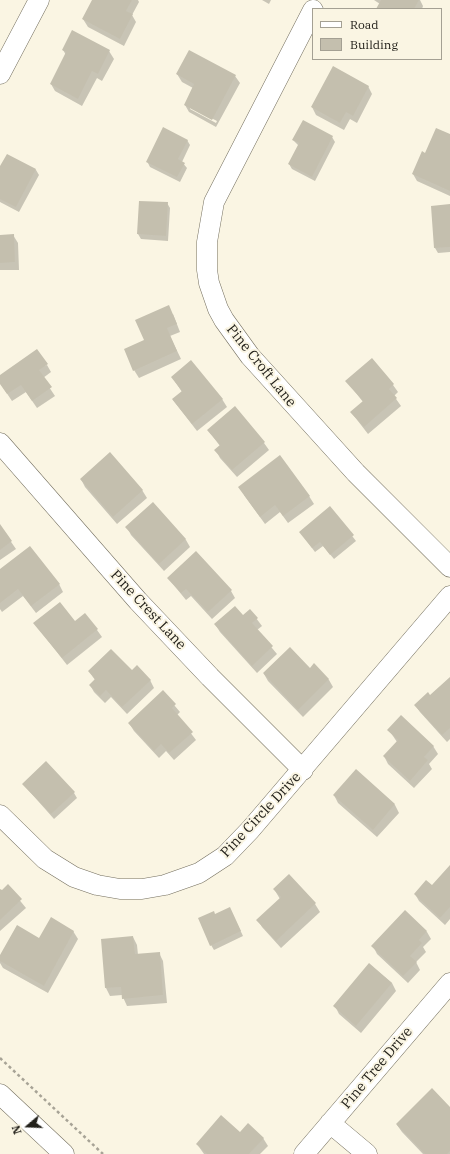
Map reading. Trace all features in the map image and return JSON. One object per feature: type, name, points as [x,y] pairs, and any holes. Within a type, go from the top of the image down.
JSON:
[{"type":"street","points":[[0,74],[39,0]]},
{"type":"street","name":"Pine Croft Lane","points":[[312,12],[214,202],[206,242],[209,283],[218,309],[224,320],[250,356],[356,473],[450,567]]},
{"type":"street","name":"Pine Crest Lane","points":[[0,443],[138,601],[210,677],[303,770]]},
{"type":"street","name":"Pine Circle Drive","points":[[0,815],[45,859],[74,877],[97,885],[131,889],[154,887],[189,878],[217,862],[250,830],[303,770],[450,596]]},
{"type":"street","name":"Pine Tree Drive","points":[[304,1154],[450,983]]},
{"type":"street","points":[[0,1094],[64,1154]]},
{"type":"street","points":[[330,1123],[367,1154]]},
{"type":"path","points":[[0,1058],[103,1154]]},
{"type":"building","points":[[92,0],[132,0],[126,11],[133,14],[120,39],[82,19]]},
{"type":"building","points":[[381,0],[419,0],[415,8],[377,8]]},
{"type":"building","points":[[72,30],[110,50],[98,74],[92,71],[78,99],[50,84],[66,52],[62,50]]},
{"type":"building","points":[[189,50],[236,75],[212,120],[184,105],[194,84],[176,74]]},
{"type":"building","points":[[333,66],[369,86],[353,116],[346,112],[340,123],[311,107]]},
{"type":"building","points":[[303,120],[333,136],[312,177],[288,164],[299,143],[292,140]]},
{"type":"building","points":[[163,127],[188,140],[178,159],[185,163],[177,177],[146,162]]},
{"type":"building","points":[[436,128],[450,134],[450,191],[412,174],[422,151],[425,153]]},
{"type":"building","points":[[7,154],[36,169],[16,207],[0,199],[0,166]]},
{"type":"building","points":[[139,201],[168,202],[166,236],[137,234]]},
{"type":"building","points":[[450,204],[450,247],[434,248],[431,206]]},
{"type":"building","points":[[14,234],[15,262],[0,263],[0,235]]},
{"type":"building","points":[[169,305],[177,324],[167,328],[177,351],[133,371],[124,349],[144,340],[135,320]]},
{"type":"building","points":[[37,349],[48,364],[39,370],[52,387],[32,401],[21,385],[7,394],[0,384],[0,375]]},
{"type":"building","points":[[372,358],[394,384],[389,389],[397,398],[364,427],[350,412],[363,401],[345,381]]},
{"type":"building","points":[[191,360],[223,399],[192,424],[172,399],[182,391],[171,377]]},
{"type":"building","points":[[235,406],[265,442],[232,470],[214,450],[220,445],[207,430]]},
{"type":"building","points":[[110,452],[143,490],[113,517],[80,479]]},
{"type":"building","points":[[280,455],[310,496],[283,516],[275,505],[260,517],[238,487]]},
{"type":"building","points":[[153,502],[186,539],[159,564],[125,527]]},
{"type":"building","points":[[330,506],[354,535],[330,555],[320,542],[312,548],[299,532]]},
{"type":"building","points":[[0,524],[12,541],[0,550]]},
{"type":"building","points":[[30,546],[60,584],[31,606],[18,589],[0,603],[0,569]]},
{"type":"building","points":[[196,551],[232,590],[208,612],[186,589],[181,593],[167,578]]},
{"type":"building","points":[[60,602],[75,621],[85,613],[98,629],[62,658],[33,623]]},
{"type":"building","points":[[235,606],[243,615],[250,609],[258,618],[252,623],[273,646],[252,666],[214,624]]},
{"type":"building","points":[[290,647],[310,668],[314,663],[329,679],[298,710],[263,673]]},
{"type":"building","points":[[111,649],[132,670],[137,665],[151,680],[122,707],[106,690],[100,696],[89,685],[95,679],[88,671]]},
{"type":"building","points":[[450,677],[450,728],[442,735],[414,705],[428,692],[430,695]]},
{"type":"building","points":[[163,690],[176,704],[172,708],[193,732],[169,753],[161,744],[154,751],[128,723]]},
{"type":"building","points":[[401,715],[434,746],[424,757],[428,760],[410,781],[383,756],[398,740],[387,730]]},
{"type":"building","points":[[46,761],[75,792],[51,814],[22,784]]},
{"type":"building","points":[[356,769],[395,804],[373,830],[333,795]]},
{"type":"building","points":[[450,865],[450,907],[440,918],[414,894],[426,880],[432,885]]},
{"type":"building","points":[[289,874],[316,903],[276,941],[256,920],[281,897],[273,889]]},
{"type":"building","points":[[8,884],[22,899],[0,920],[0,889],[2,890]]},
{"type":"building","points":[[230,907],[241,931],[210,946],[198,918],[214,911],[215,914]]},
{"type":"building","points":[[405,910],[427,931],[419,940],[422,943],[410,956],[417,962],[403,976],[371,946]]},
{"type":"building","points":[[51,917],[74,931],[44,986],[0,961],[0,955],[17,925],[39,938]]},
{"type":"building","points":[[133,936],[135,954],[160,952],[163,995],[122,999],[121,987],[105,988],[101,939]]},
{"type":"building","points":[[369,963],[392,983],[356,1026],[333,1006]]},
{"type":"building","points":[[432,1088],[450,1107],[450,1151],[447,1154],[425,1154],[396,1124]]},
{"type":"building","points":[[221,1115],[240,1132],[248,1123],[264,1138],[249,1154],[207,1154],[196,1144]]}]
